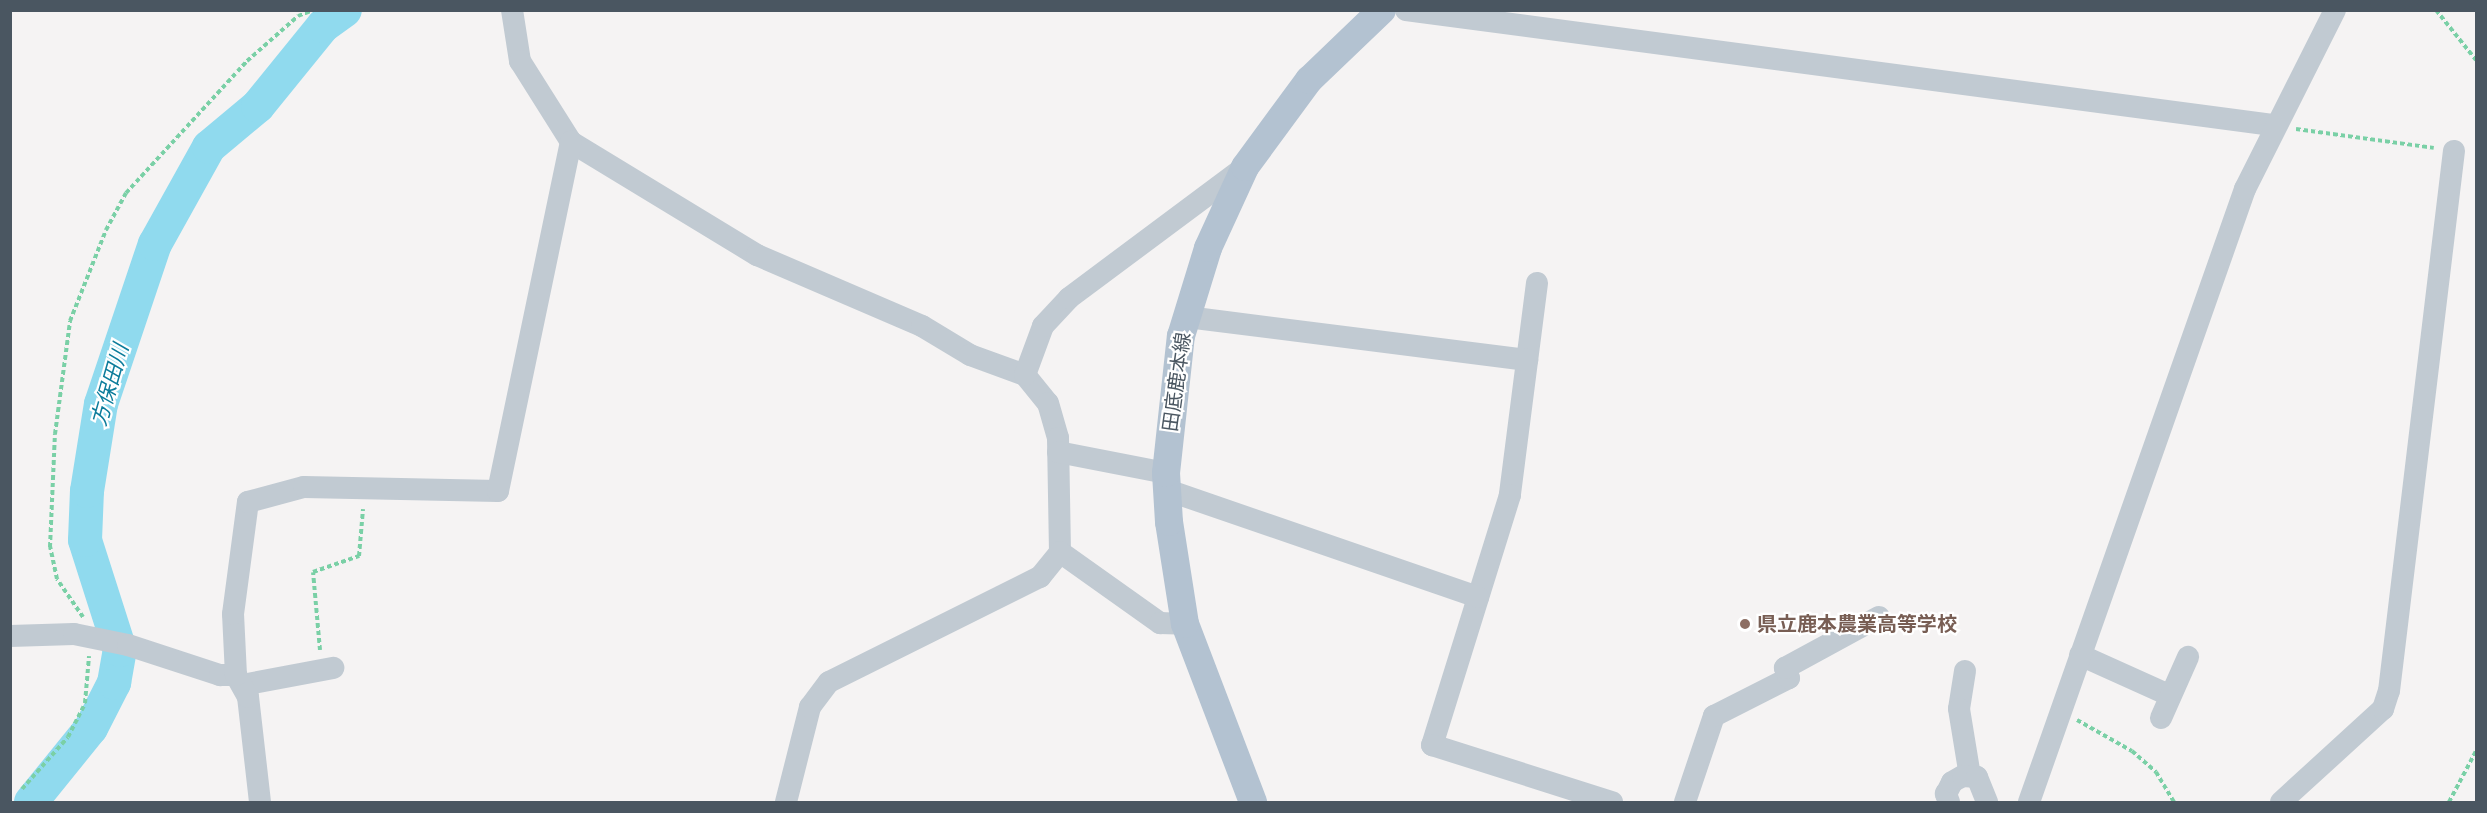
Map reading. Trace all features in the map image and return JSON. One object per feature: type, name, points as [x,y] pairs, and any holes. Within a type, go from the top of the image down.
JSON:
[{"type":"main road","name":"田底鹿本線","points":[[1253,802],[1185,624],[1166,481],[1170,402],[1187,317],[1208,248],[1245,167],[1309,80],[1382,10]]},
{"type":"street","points":[[512,10],[520,61],[571,142],[757,255],[922,326],[970,355],[1025,375],[1048,403],[1058,452],[1060,552],[1040,577],[829,682],[810,708],[786,802]]},
{"type":"street","points":[[1406,10],[2272,125]]},
{"type":"street","points":[[2029,802],[2272,125],[2335,10]]},
{"type":"street","points":[[260,802],[249,697],[239,680],[233,614],[248,502],[304,488],[366,487],[498,491],[571,142]]},
{"type":"street","points":[[2282,802],[2383,709],[2389,691],[2454,151]]},
{"type":"street","points":[[1025,375],[1043,326],[1069,298],[1245,167]]},
{"type":"street","points":[[1537,283],[1510,495],[1432,745],[1612,802]]},
{"type":"street","points":[[1187,317],[1527,360]]},
{"type":"street","points":[[1058,452],[1166,481],[1478,597]]},
{"type":"street","points":[[1060,552],[1160,623],[1185,624]]},
{"type":"street","points":[[1685,802],[1714,716],[1789,678],[1785,668],[1879,617]]},
{"type":"street","points":[[10,636],[90,638],[239,680],[327,669]]},
{"type":"street","points":[[2080,655],[2169,695]]},
{"type":"street","points":[[2161,718],[2169,695],[2188,657]]},
{"type":"street","points":[[1965,671],[1959,709],[1970,776]]},
{"type":"street","points":[[1949,802],[1946,794],[1952,782],[1970,776],[1985,785],[1988,802]]},
{"type":"path","points":[[22,789],[68,736],[85,703],[90,638],[81,612],[57,579],[50,547],[55,434],[70,321],[105,230],[126,193],[247,60],[298,16],[314,10]]},
{"type":"path","points":[[2436,10],[2476,60]]},
{"type":"path","points":[[2272,125],[2454,151]]},
{"type":"path","points":[[327,669],[313,572],[359,556],[366,487]]},
{"type":"path","points":[[2060,712],[2132,751],[2156,772],[2174,802]]},
{"type":"path","points":[[2449,802],[2476,751]]},
{"type":"waterway","name":"方保田川","points":[[31,802],[91,728],[114,683],[120,650],[85,540],[87,491],[101,404],[155,244],[209,147],[258,106],[323,26],[345,10]]},
{"type":"place","name":"県立鹿本農業高等学校","points":[[1745,624]]}]
